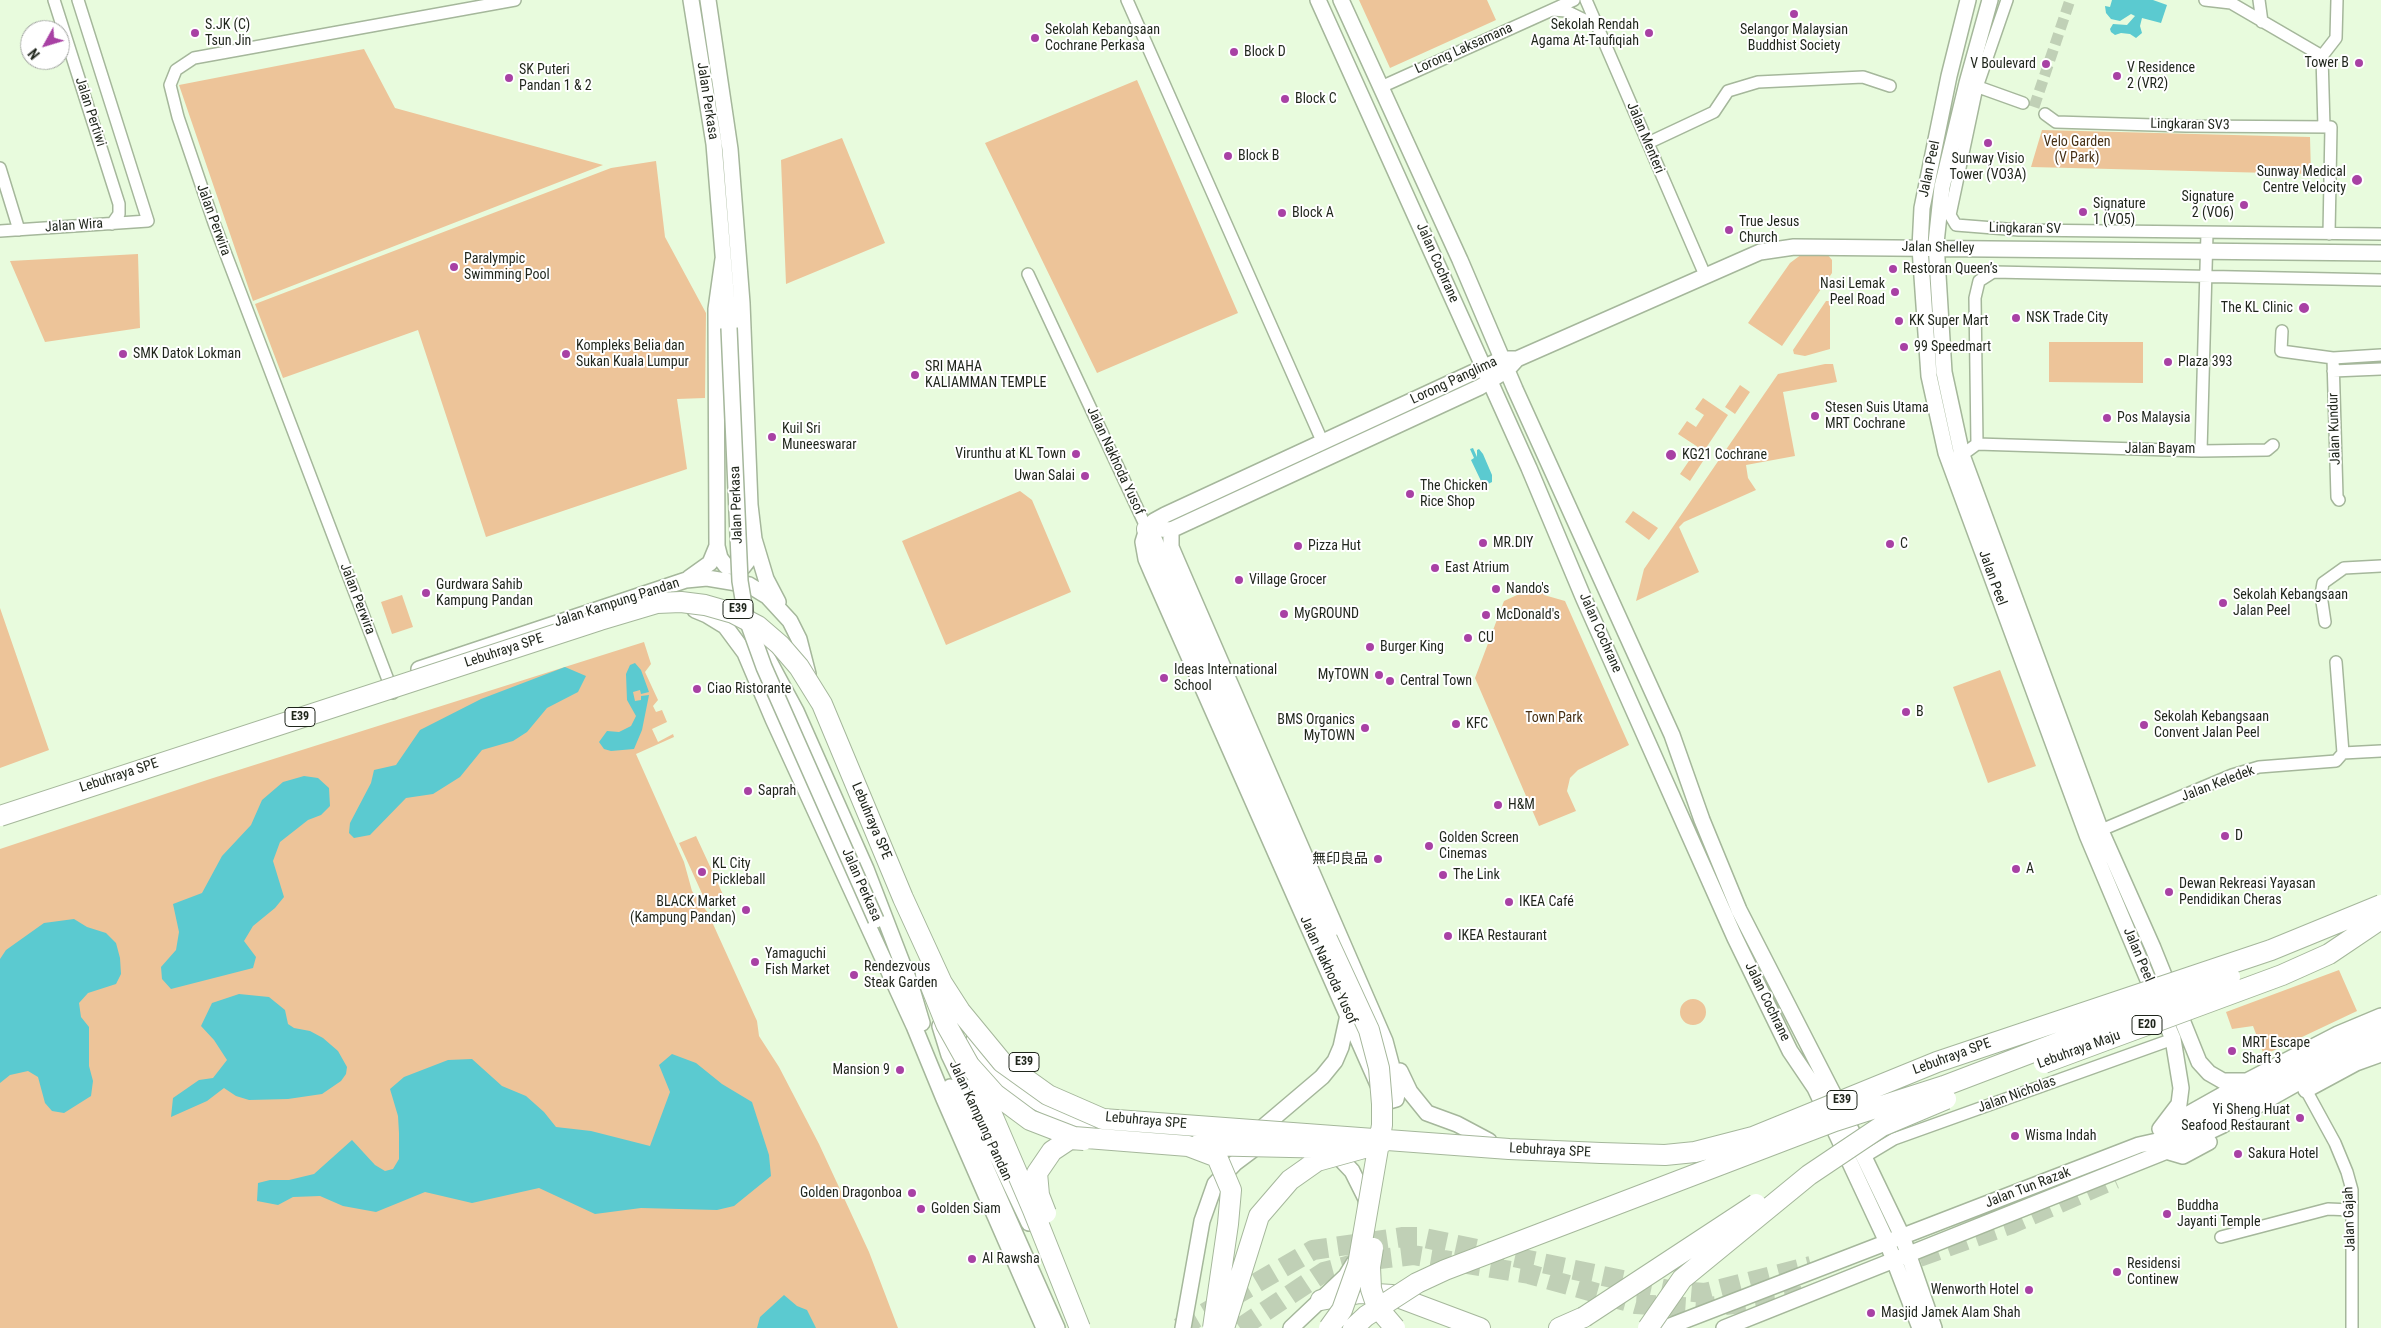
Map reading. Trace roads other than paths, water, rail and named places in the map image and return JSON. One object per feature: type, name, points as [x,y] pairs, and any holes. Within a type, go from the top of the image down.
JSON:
[{"type":"highway","points":[[1147,529],[1327,939],[1364,1016],[1374,1046],[1381,1086],[1382,1122],[1381,1193],[1370,1274],[1371,1289],[1377,1307],[1394,1328]]},
{"type":"highway","name":"Lebuhraya SPE","points":[[0,806],[613,603],[645,595],[694,596],[725,604],[754,618],[780,636],[802,658],[819,685],[830,718],[903,898],[942,983],[960,1011],[1002,1062],[1048,1095],[1103,1119],[1508,1148],[1665,1155],[1695,1152],[1753,1136],[1937,1062],[2271,950],[2381,905]]},
{"type":"highway","name":"Lebuhraya SPE","points":[[0,816],[600,620],[657,603],[681,602],[705,605],[733,613],[758,626],[780,645],[799,667],[830,718],[951,978],[968,1005],[1010,1051],[1052,1083],[1107,1109],[1416,1136],[1666,1142],[1694,1140],[1749,1128],[1931,1051],[2266,938],[2381,895]]},
{"type":"highway","points":[[830,718],[974,1073],[1033,1210],[1078,1328]]},
{"type":"highway","points":[[830,718],[946,1024],[969,1065],[995,1094],[1030,1120],[1074,1136],[1188,1146],[1217,1157],[1231,1190],[1213,1328]]},
{"type":"highway","name":"Lebuhraya Maju","points":[[1835,1121],[1944,1086],[2277,958],[2328,935],[2381,901]]},
{"type":"highway","name":"Lebuhraya Maju","points":[[1808,1175],[1882,1126],[1905,1115],[2282,975],[2329,954],[2381,919]]},
{"type":"highway","points":[[1293,1134],[1416,1136],[1623,1152],[1672,1151],[1720,1146],[1805,1125],[1835,1121]]},
{"type":"highway","points":[[1353,1328],[1366,1316],[1417,1283],[1445,1270],[1835,1121]]},
{"type":"highway","points":[[1329,1328],[1342,1310],[1358,1265],[1382,1122]]},
{"type":"highway","points":[[1224,1328],[1259,1216],[1290,1180],[1316,1161],[1416,1136]]},
{"type":"highway","points":[[1093,1328],[1038,1195],[1037,1173],[1052,1151],[1070,1139],[1352,1149],[1508,1148]]},
{"type":"highway","points":[[1648,1328],[1682,1279],[1714,1255],[1764,1210],[1808,1175]]},
{"type":"highway","points":[[1560,1328],[1584,1317],[1689,1246],[1781,1189],[1808,1175]]},
{"type":"highway","points":[[1660,1328],[1714,1255]]},
{"type":"highway","points":[[1321,1300],[1360,1293],[1392,1295],[1479,1328]]},
{"type":"street","name":"Jalan Pertiwi","points":[[54,0],[119,204],[119,214],[112,224]]},
{"type":"street","name":"Jalan Pertiwi","points":[[78,0],[148,221]]},
{"type":"street","name":"Jalan Perwira","points":[[391,687],[196,170],[171,93],[172,74],[180,66],[194,58],[515,0]]},
{"type":"street","name":"Jalan Perkasa","points":[[691,0],[714,144],[729,328],[740,581],[746,617],[764,667],[876,920],[900,980]]},
{"type":"street","points":[[1127,0],[1323,443]]},
{"type":"street","name":"Jalan Cochrane","points":[[1318,0],[1484,367],[1735,938],[1790,1050],[1815,1088],[1887,1242],[1901,1257]]},
{"type":"street","name":"Jalan Cochrane","points":[[1341,0],[1509,363],[1672,735],[1702,820],[1739,910],[1902,1236],[1901,1257]]},
{"type":"street","name":"Lorong Laksamana","points":[[1381,86],[1574,0]]},
{"type":"street","name":"Jalan Menteri","points":[[1586,0],[1705,275]]},
{"type":"street","name":"Jalan Peel","points":[[1968,0],[1922,208],[1920,248],[1929,376],[1946,453],[2094,833],[2153,948],[2199,1062],[2209,1073],[2223,1081],[2247,1081]]},
{"type":"street","name":"Jalan Peel","points":[[1990,0],[1972,85],[1952,144],[1942,187],[1936,248],[1944,372],[1962,455],[2137,954],[2173,1039],[2181,1088],[2179,1104],[2166,1142]]},
{"type":"street","name":"Lingkaran SV","points":[[2007,0],[1972,85],[1950,215],[1956,225],[2019,230],[2381,234]]},
{"type":"street","points":[[2205,0],[2231,3],[2322,56]]},
{"type":"street","points":[[2259,0],[2262,22]]},
{"type":"street","points":[[2329,234],[2328,129],[2322,56],[2336,38],[2337,0]]},
{"type":"street","name":"Jalan Perkasa","points":[[710,4],[730,150],[742,304],[750,505],[754,539],[766,579],[783,613]]},
{"type":"street","points":[[1551,10],[1566,11],[1597,26]]},
{"type":"street","points":[[1648,144],[1714,112],[1728,91],[1758,82],[1863,77],[1890,86]]},
{"type":"street","points":[[1972,85],[2023,103]]},
{"type":"street","name":"Lingkaran SV3","points":[[2045,114],[2056,122],[2328,129]]},
{"type":"street","points":[[1936,139],[1952,144]]},
{"type":"street","points":[[0,168],[19,230]]},
{"type":"street","points":[[1938,220],[1942,232],[1950,242],[1959,248]]},
{"type":"street","name":"Jalan Wira","points":[[0,231],[148,221]]},
{"type":"street","name":"Jalan Bayam","points":[[1977,444],[2201,451],[2207,232]]},
{"type":"street","name":"Jalan Shelley","points":[[1509,363],[1760,252],[1794,246],[2381,253]]},
{"type":"street","points":[[723,259],[716,309],[717,546],[720,558],[726,566],[743,567],[750,558],[754,539]]},
{"type":"street","points":[[1962,455],[1977,444],[1975,298],[1979,281],[1993,272],[2206,276],[2301,280],[2381,280]]},
{"type":"street","name":"Jalan Nakhoda Yusof","points":[[1028,274],[1147,529],[1143,542],[1146,559],[1383,1096],[1389,1101],[1396,1099],[1398,1090],[1386,1041],[1348,958],[1177,561],[1171,546],[1171,533]]},
{"type":"street","points":[[2282,331],[2281,351],[2333,358],[2381,355]]},
{"type":"street","name":"Jalan Kundur","points":[[2333,358],[2337,496],[2340,500]]},
{"type":"street","name":"Lorong Panglima","points":[[1147,529],[1154,521],[1165,515],[1484,367],[1509,363]]},
{"type":"street","name":"Lorong Panglima","points":[[1171,533],[1490,381],[1509,363]]},
{"type":"street","points":[[2333,371],[2381,369]]},
{"type":"street","points":[[2201,451],[2267,450],[2273,445]]},
{"type":"street","points":[[1147,529],[1171,533]]},
{"type":"street","points":[[686,580],[710,563],[717,546]]},
{"type":"street","points":[[2325,622],[2321,594],[2323,583],[2344,568],[2381,566]]},
{"type":"street","name":"Jalan Kampung Pandan","points":[[0,825],[391,687],[469,651],[686,580],[712,578],[749,585],[758,589],[783,613],[799,639],[803,661],[820,707],[948,998],[991,1067],[1001,1079],[1016,1091],[1058,1114],[1071,1118],[1099,1122],[1293,1134],[1315,1140],[1332,1149],[1352,1171],[1366,1199],[1368,1228],[1360,1254],[1346,1276],[1291,1328]]},
{"type":"street","name":"Jalan Kampung Pandan","points":[[669,607],[697,611],[716,620],[732,634],[745,653],[773,719],[1024,1252],[1057,1328]]},
{"type":"street","name":"Jalan Kampung Pandan","points":[[0,806],[391,687],[669,607],[691,607],[723,616],[750,634],[768,658],[796,711],[866,869],[911,986],[918,1025]]},
{"type":"street","points":[[2336,662],[2343,754]]},
{"type":"street","name":"Jalan Keledek","points":[[2094,833],[2232,775],[2259,767],[2336,762],[2343,754],[2381,751]]},
{"type":"street","name":"Jalan Kampung Pandan","points":[[908,906],[936,1014],[949,1055],[1078,1328]]},
{"type":"street","points":[[2137,954],[2153,948]]},
{"type":"street","points":[[1326,968],[1332,974],[1339,976],[1348,970],[1348,958]]},
{"type":"street","name":"Jalan Kampung Pandan","points":[[900,980],[944,1099],[1044,1328]]},
{"type":"street","points":[[1256,1133],[1322,1077],[1335,1062],[1341,1047],[1348,1015]]},
{"type":"street","points":[[2381,1016],[2338,1034],[2247,1081],[2166,1142],[2183,1156],[2356,1063],[2381,1054]]},
{"type":"street","name":"Jalan Tun Razak","points":[[1724,1328],[1901,1257],[2166,1142],[2323,1053],[2381,1027]]},
{"type":"street","name":"Jalan Nicholas","points":[[1864,1157],[1894,1139],[2173,1039]]},
{"type":"street","points":[[1386,1041],[1417,1103],[1427,1113],[1457,1124],[1489,1141]]},
{"type":"street","name":"Jalan Tun Razak","points":[[1666,1328],[2139,1146],[2166,1142],[2223,1125],[2349,1054],[2381,1041]]},
{"type":"street","name":"Jalan Gajah","points":[[2306,1090],[2335,1143],[2352,1190],[2352,1328]]},
{"type":"street","points":[[1183,1328],[1202,1220],[1215,1184],[1249,1151],[1266,1141],[1293,1134]]},
{"type":"street","points":[[2221,1237],[2328,1209],[2352,1210]]},
{"type":"street","points":[[1901,1257],[1920,1328]]},
{"type":"street","points":[[1901,1257],[1934,1328]]},
{"type":"street","points":[[1189,1328],[1194,1267]]},
{"type":"water","points":[[2112,0],[2153,0],[2167,5],[2161,23],[2142,18],[2140,26],[2142,33],[2136,38],[2130,34],[2121,33],[2115,35],[2111,32],[2110,29],[2113,24],[2127,25],[2135,16],[2131,14],[2120,21],[2111,19],[2106,13],[2105,6],[2110,7]]},
{"type":"water","points":[[1473,448],[1477,457],[1477,450],[1479,449],[1483,454],[1492,475],[1492,482],[1488,484],[1481,481],[1471,460],[1474,458],[1470,449]]},
{"type":"water","points":[[635,663],[641,670],[649,692],[641,694],[640,690],[633,692],[635,701],[641,700],[641,696],[649,695],[642,730],[634,749],[611,751],[604,749],[599,742],[607,731],[619,732],[631,726],[636,716],[627,700],[626,674],[630,665]]},
{"type":"water","points":[[565,667],[586,676],[578,692],[547,708],[527,732],[513,741],[482,750],[460,777],[433,794],[406,798],[370,835],[354,838],[349,833],[350,823],[371,783],[374,770],[396,765],[420,730],[481,699]]},
{"type":"water","points":[[304,776],[318,778],[329,788],[330,806],[321,815],[308,820],[280,842],[273,861],[284,897],[275,908],[253,926],[244,941],[256,957],[253,968],[171,989],[162,979],[161,967],[176,950],[179,932],[173,904],[202,893],[222,856],[251,825],[262,800],[283,782]]},
{"type":"water","points":[[74,919],[87,927],[106,933],[116,943],[120,958],[121,974],[116,984],[88,993],[79,1003],[81,1017],[89,1027],[89,1066],[93,1081],[91,1096],[64,1113],[52,1111],[45,1103],[38,1077],[28,1071],[10,1075],[0,1083],[0,959],[6,950],[44,923]]},
{"type":"water","points":[[239,994],[269,997],[285,1010],[288,1024],[294,1028],[310,1031],[323,1038],[338,1051],[347,1067],[346,1074],[341,1081],[322,1094],[288,1099],[249,1100],[236,1096],[224,1088],[207,1101],[171,1117],[173,1098],[199,1080],[213,1078],[227,1060],[214,1040],[201,1026],[212,1003]]},
{"type":"water","points":[[672,1054],[696,1063],[722,1084],[752,1102],[769,1155],[771,1176],[734,1206],[717,1210],[641,1208],[595,1214],[539,1188],[472,1203],[425,1192],[376,1212],[343,1206],[320,1196],[293,1197],[278,1205],[257,1201],[258,1183],[270,1180],[289,1180],[314,1174],[352,1140],[375,1165],[385,1171],[393,1169],[399,1159],[399,1133],[398,1116],[390,1089],[404,1077],[448,1060],[472,1059],[502,1086],[526,1096],[544,1112],[556,1127],[591,1131],[650,1146],[670,1092],[659,1065]]},
{"type":"water","points":[[784,1295],[797,1306],[807,1310],[816,1328],[757,1328],[760,1317]]},
{"type":"tunnel","points":[[2034,107],[2070,0]]},
{"type":"tunnel","points":[[2077,1176],[2161,1147]]},
{"type":"tunnel","points":[[1919,1257],[2011,1224],[2115,1179]]},
{"type":"tunnel","points":[[1179,1328],[1313,1250],[1403,1237],[1420,1237],[1669,1290],[1705,1293],[1811,1266]]},
{"type":"tunnel","points":[[1240,1328],[1324,1272],[1365,1261],[1413,1255],[1529,1274],[1636,1304],[1699,1308],[1802,1296]]},
{"type":"place","name":"Selangor Malaysian Buddhist Society","points":[[1794,14]]},
{"type":"place","name":"S.JK (C) Tsun Jin","points":[[195,33]]},
{"type":"place","name":"Sekolah Rendah Agama At-Taufiqiah","points":[[1649,33]]},
{"type":"place","name":"Sekolah Kebangsaan Cochrane Perkasa","points":[[1035,38]]},
{"type":"place","name":"Block D","points":[[1234,52]]},
{"type":"place","name":"Tower B","points":[[2359,63]]},
{"type":"place","name":"V Boulevard","points":[[2046,64]]},
{"type":"place","name":"V Residence 2 (VR2)","points":[[2117,76]]},
{"type":"place","name":"SK Puteri Pandan 1 & 2","points":[[509,78]]},
{"type":"place","name":"Block C","points":[[1285,99]]},
{"type":"place","name":"Sunway Visio Tower (VO3A)","points":[[1988,143]]},
{"type":"place","name":"Block B","points":[[1228,156]]},
{"type":"place","name":"Sunway Medical Centre Velocity","points":[[2357,180]]},
{"type":"place","name":"Signature 2 (VO6)","points":[[2244,205]]},
{"type":"place","name":"Signature 1 (VO5)","points":[[2083,212]]},
{"type":"place","name":"Block A","points":[[1282,213]]},
{"type":"place","name":"True Jesus Church","points":[[1729,230]]},
{"type":"place","name":"Paralympic Swimming Pool","points":[[454,267]]},
{"type":"place","name":"Restoran Queen’s","points":[[1893,269]]},
{"type":"place","name":"Nasi Lemak Peel Road","points":[[1895,292]]},
{"type":"place","name":"The KL Clinic","points":[[2304,308]]},
{"type":"place","name":"NSK Trade City","points":[[2016,318]]},
{"type":"place","name":"KK Super Mart","points":[[1899,321]]},
{"type":"place","name":"99 Speedmart","points":[[1904,347]]},
{"type":"place","name":"SMK Datok Lokman","points":[[123,354]]},
{"type":"place","name":"Kompleks Belia dan Sukan Kuala Lumpur","points":[[566,354]]},
{"type":"place","name":"Plaza 393","points":[[2168,362]]},
{"type":"place","name":"SRI MAHA KALIAMMAN TEMPLE","points":[[915,375]]},
{"type":"place","name":"Stesen Suis Utama MRT Cochrane","points":[[1815,416]]},
{"type":"place","name":"Pos Malaysia","points":[[2107,418]]},
{"type":"place","name":"Kuil Sri Muneeswarar","points":[[772,437]]},
{"type":"place","name":"Virunthu at KL Town","points":[[1076,454]]},
{"type":"place","name":"KG21 Cochrane","points":[[1671,455]]},
{"type":"place","name":"Uwan Salai","points":[[1085,476]]},
{"type":"place","name":"The Chicken Rice Shop","points":[[1410,494]]},
{"type":"place","name":"MR.DIY","points":[[1483,543]]},
{"type":"place","name":"C","points":[[1890,544]]},
{"type":"place","name":"Pizza Hut","points":[[1298,546]]},
{"type":"place","name":"East Atrium","points":[[1435,568]]},
{"type":"place","name":"Village Grocer","points":[[1239,580]]},
{"type":"place","name":"Nando's","points":[[1496,589]]},
{"type":"place","name":"Gurdwara Sahib Kampung Pandan","points":[[426,593]]},
{"type":"place","name":"Sekolah Kebangsaan Jalan Peel","points":[[2223,603]]},
{"type":"place","name":"MyGROUND","points":[[1284,614]]},
{"type":"place","name":"McDonald's","points":[[1486,615]]},
{"type":"place","name":"CU","points":[[1468,638]]},
{"type":"place","name":"Burger King","points":[[1370,647]]},
{"type":"place","name":"MyTOWN","points":[[1379,675]]},
{"type":"place","name":"Ideas International School","points":[[1164,678]]},
{"type":"place","name":"Central Town","points":[[1390,681]]},
{"type":"place","name":"Ciao Ristorante","points":[[697,689]]},
{"type":"place","name":"B","points":[[1906,712]]},
{"type":"place","name":"KFC","points":[[1456,724]]},
{"type":"place","name":"Sekolah Kebangsaan Convent Jalan Peel","points":[[2144,725]]},
{"type":"place","name":"BMS Organics MyTOWN","points":[[1365,728]]},
{"type":"place","name":"Saprah","points":[[748,791]]},
{"type":"place","name":"H&M","points":[[1498,805]]},
{"type":"place","name":"D","points":[[2225,836]]},
{"type":"place","name":"Golden Screen Cinemas","points":[[1429,846]]},
{"type":"place","name":"無印良品","points":[[1378,859]]},
{"type":"place","name":"A","points":[[2016,869]]},
{"type":"place","name":"KL City Pickleball","points":[[702,872]]},
{"type":"place","name":"The Link","points":[[1443,875]]},
{"type":"place","name":"Dewan Rekreasi Yayasan Pendidikan Cheras","points":[[2169,892]]},
{"type":"place","name":"IKEA Café","points":[[1509,902]]},
{"type":"place","name":"BLACK Market (Kampung Pandan)","points":[[746,910]]},
{"type":"place","name":"IKEA Restaurant","points":[[1448,936]]},
{"type":"place","name":"Yamaguchi Fish Market","points":[[755,962]]},
{"type":"place","name":"Rendezvous Steak Garden","points":[[854,975]]},
{"type":"place","name":"MRT Escape Shaft 3","points":[[2232,1051]]},
{"type":"place","name":"Mansion 9","points":[[900,1070]]},
{"type":"place","name":"Yi Sheng Huat Seafood Restaurant","points":[[2300,1118]]},
{"type":"place","name":"Wisma Indah","points":[[2015,1136]]},
{"type":"place","name":"Sakura Hotel","points":[[2238,1154]]},
{"type":"place","name":"Golden Dragonboa","points":[[912,1193]]},
{"type":"place","name":"Golden Siam","points":[[921,1209]]},
{"type":"place","name":"Buddha Jayanti Temple","points":[[2167,1214]]},
{"type":"place","name":"Al Rawsha","points":[[972,1259]]},
{"type":"place","name":"Residensi Continew","points":[[2117,1272]]},
{"type":"place","name":"Wenworth Hotel","points":[[2029,1290]]},
{"type":"place","name":"Masjid Jamek Alam Shah","points":[[1871,1313]]},
{"type":"park label","name":"Velo Garden (V Park)","points":[[2077,150]]},
{"type":"park label","name":"Town Park","points":[[1554,718]]}]
